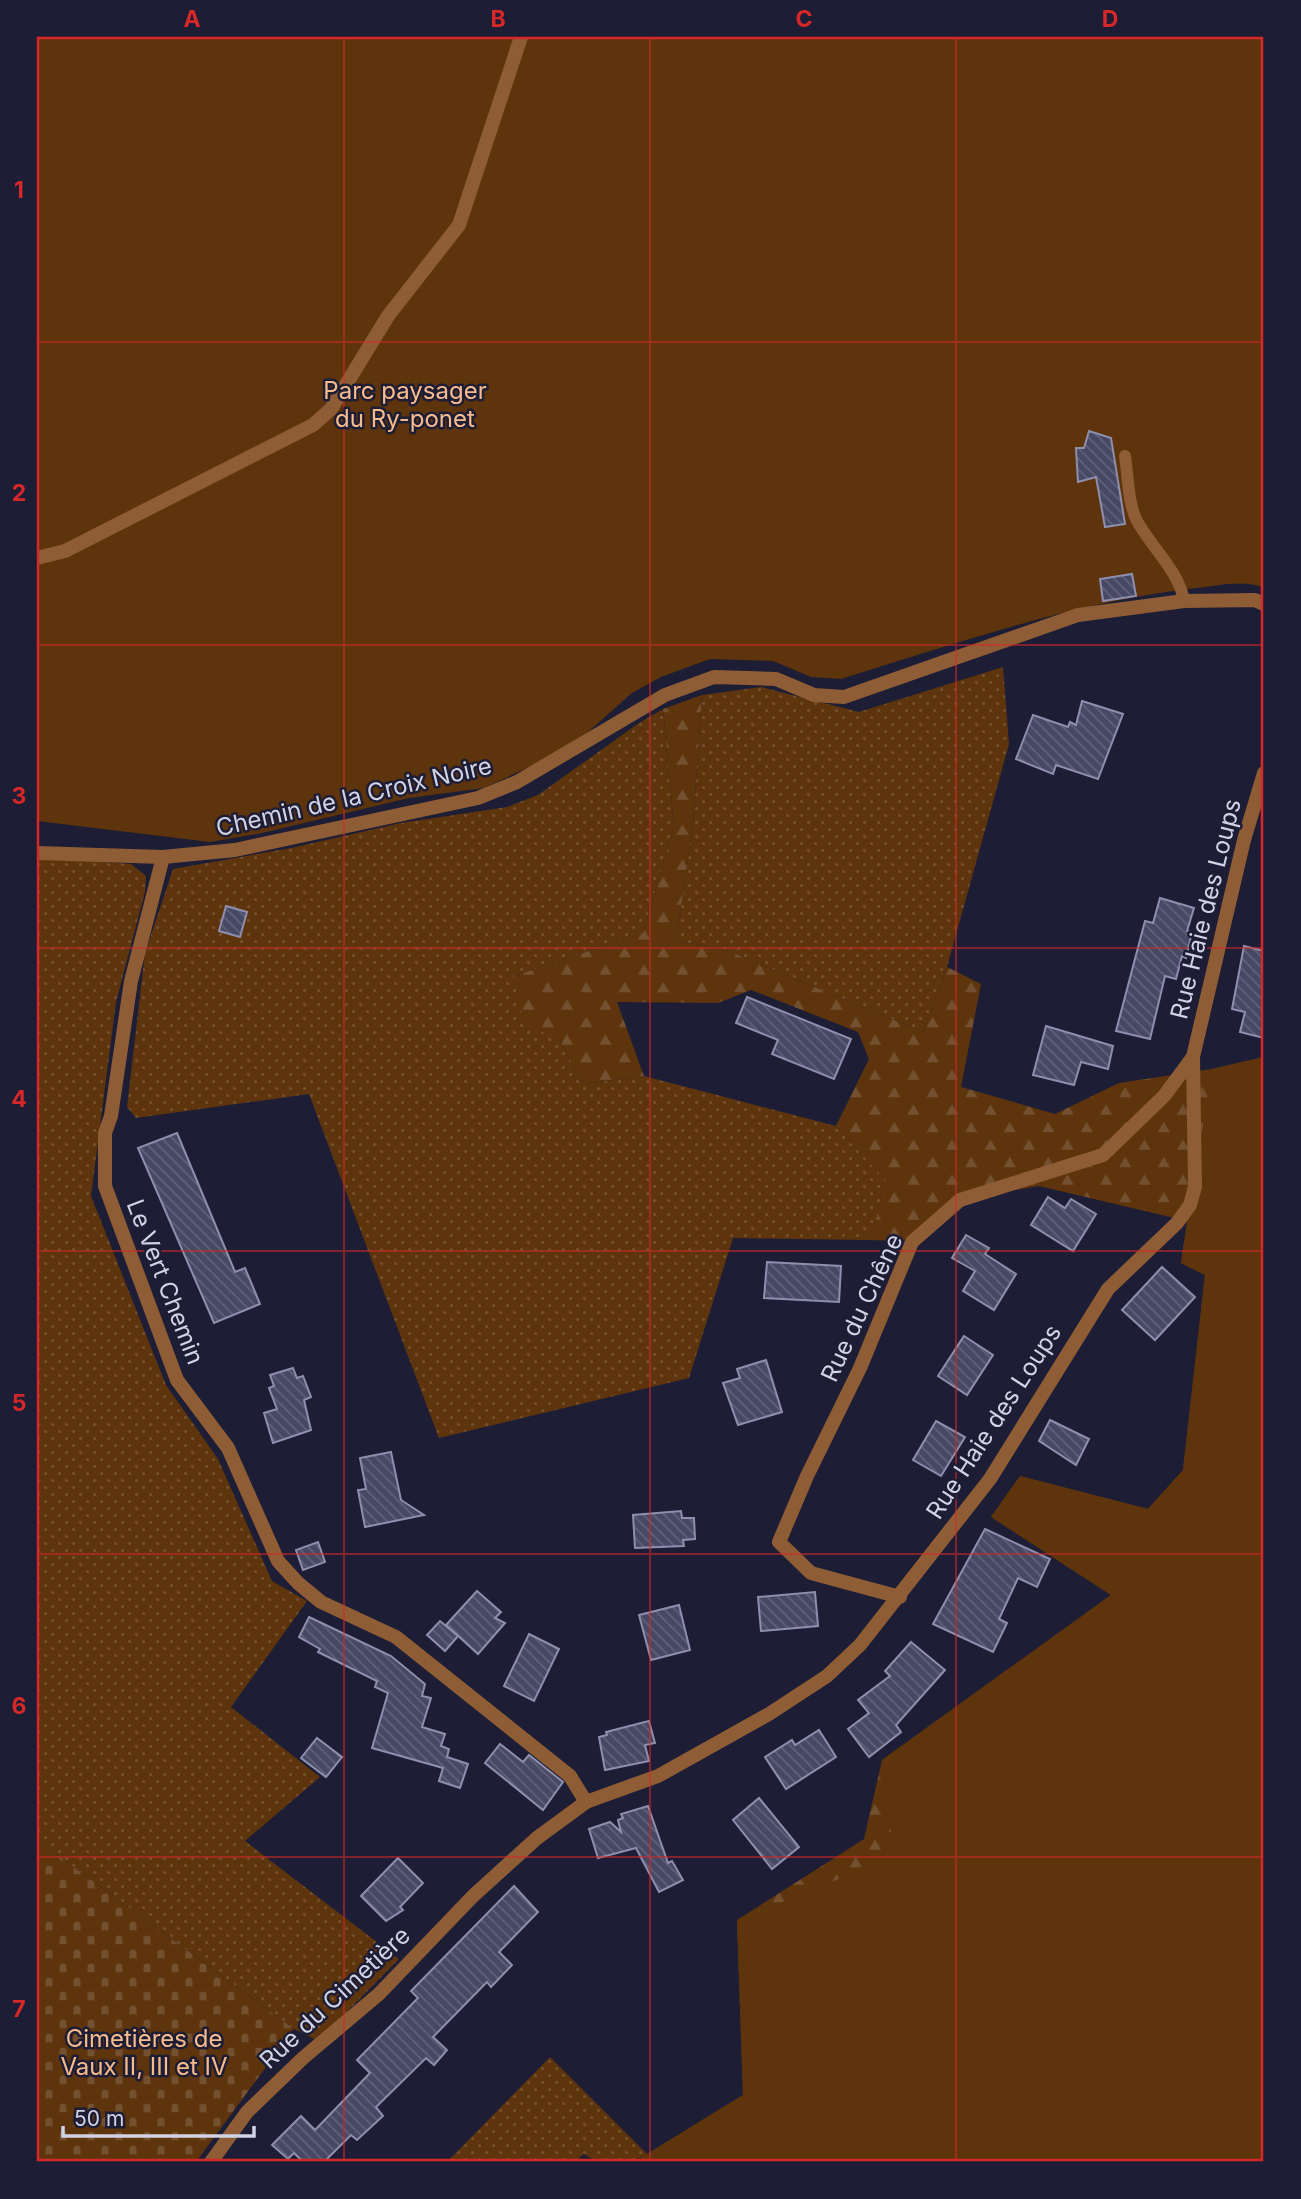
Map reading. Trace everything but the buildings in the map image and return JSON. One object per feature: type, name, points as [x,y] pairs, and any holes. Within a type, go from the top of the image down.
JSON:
[{"type":"street","points":[[37,558],[65,551],[313,425],[331,409],[388,316],[459,225],[521,37]]},
{"type":"street","name":"Chemin de la Croix Noire","points":[[37,853],[163,857],[235,850],[478,798],[517,782],[665,695],[714,677],[776,679],[814,695],[844,697],[1078,615],[1184,601],[1255,600],[1264,604]]},
{"type":"street","name":"Rue Haie des Loups","points":[[438,1933],[473,1896],[537,1838],[586,1802],[658,1776],[769,1714],[827,1676],[860,1645],[901,1597],[990,1479],[1108,1289],[1177,1223],[1189,1205],[1195,1187],[1193,1057],[1244,840],[1264,773]]},
{"type":"street","name":"Le Vert Chemin","points":[[163,857],[131,981],[111,1116],[105,1133],[105,1186],[177,1380],[228,1448],[278,1561],[298,1583],[321,1602],[396,1637],[570,1776],[586,1802]]},
{"type":"street","name":"Rue du Chêne","points":[[901,1597],[811,1573],[779,1542],[807,1476],[860,1368],[912,1242],[960,1200],[1103,1155],[1164,1096],[1193,1057]]},
{"type":"street","name":"Rue du Cimetière","points":[[211,2162],[247,2112],[303,2058],[379,1994],[438,1933]]},
{"type":"lane","points":[[1125,456],[1135,518],[1181,583],[1184,601]]},
{"type":"green space","name":"Parc paysager du Ry-ponet","points":[[37,37],[1264,37],[1264,588],[1231,584],[1151,594],[1106,603],[1017,625],[841,679],[811,677],[773,661],[710,659],[661,677],[632,693],[570,748],[484,788],[409,798],[262,833],[210,842],[37,821]]},
{"type":"green space","points":[[1003,667],[1009,744],[947,967],[923,1032],[721,948],[676,941],[693,824],[702,695],[761,687],[859,712]]},
{"type":"green space","points":[[702,695],[693,824],[676,941],[721,948],[923,1032],[947,967],[981,984],[961,1087],[1055,1114],[1119,1083],[1212,1069],[1264,1057],[1264,1782],[848,2050],[634,2162],[743,2095],[737,1920],[864,1839],[882,1760],[1111,1595],[991,1517],[1020,1476],[1148,1509],[1183,1470],[1205,1275],[1181,1263],[1187,1221],[1039,1186],[957,1200],[903,1241],[869,1240],[888,1183],[836,1126],[869,1059],[858,1032],[751,990],[718,1003],[617,1002],[644,1076],[583,1084],[558,1037],[524,1027],[514,976],[643,933],[674,827],[663,709]]},
{"type":"green space","points":[[663,709],[674,827],[643,933],[514,976],[558,1037],[583,1084],[644,1076],[836,1126],[889,1183],[869,1240],[733,1238],[689,1378],[439,1438],[309,1094],[136,1118],[127,1107],[145,953],[173,869],[291,848],[401,823],[507,807],[538,795]]},
{"type":"green space","points":[[37,857],[131,864],[146,876],[145,892],[116,1002],[91,1196],[166,1385],[218,1459],[272,1581],[307,1601],[231,1707],[320,1777],[245,1841],[399,1959],[318,2041],[294,2029],[37,1840]]},
{"type":"green space","points":[[1264,1057],[1264,2162],[634,2162],[743,2095],[737,1920],[854,1873],[892,1841],[882,1760],[1111,1595],[991,1517],[1020,1476],[1148,1509],[1183,1470],[1205,1275],[1181,1263],[1212,1069]]},
{"type":"green space","name":"Cimetières de Vaux II, III et IV","points":[[37,1840],[294,2029],[196,2162],[37,2162]]},
{"type":"green space","points":[[550,2057],[647,2154],[616,2163],[599,2161],[584,2154],[574,2162],[447,2162]]}]
